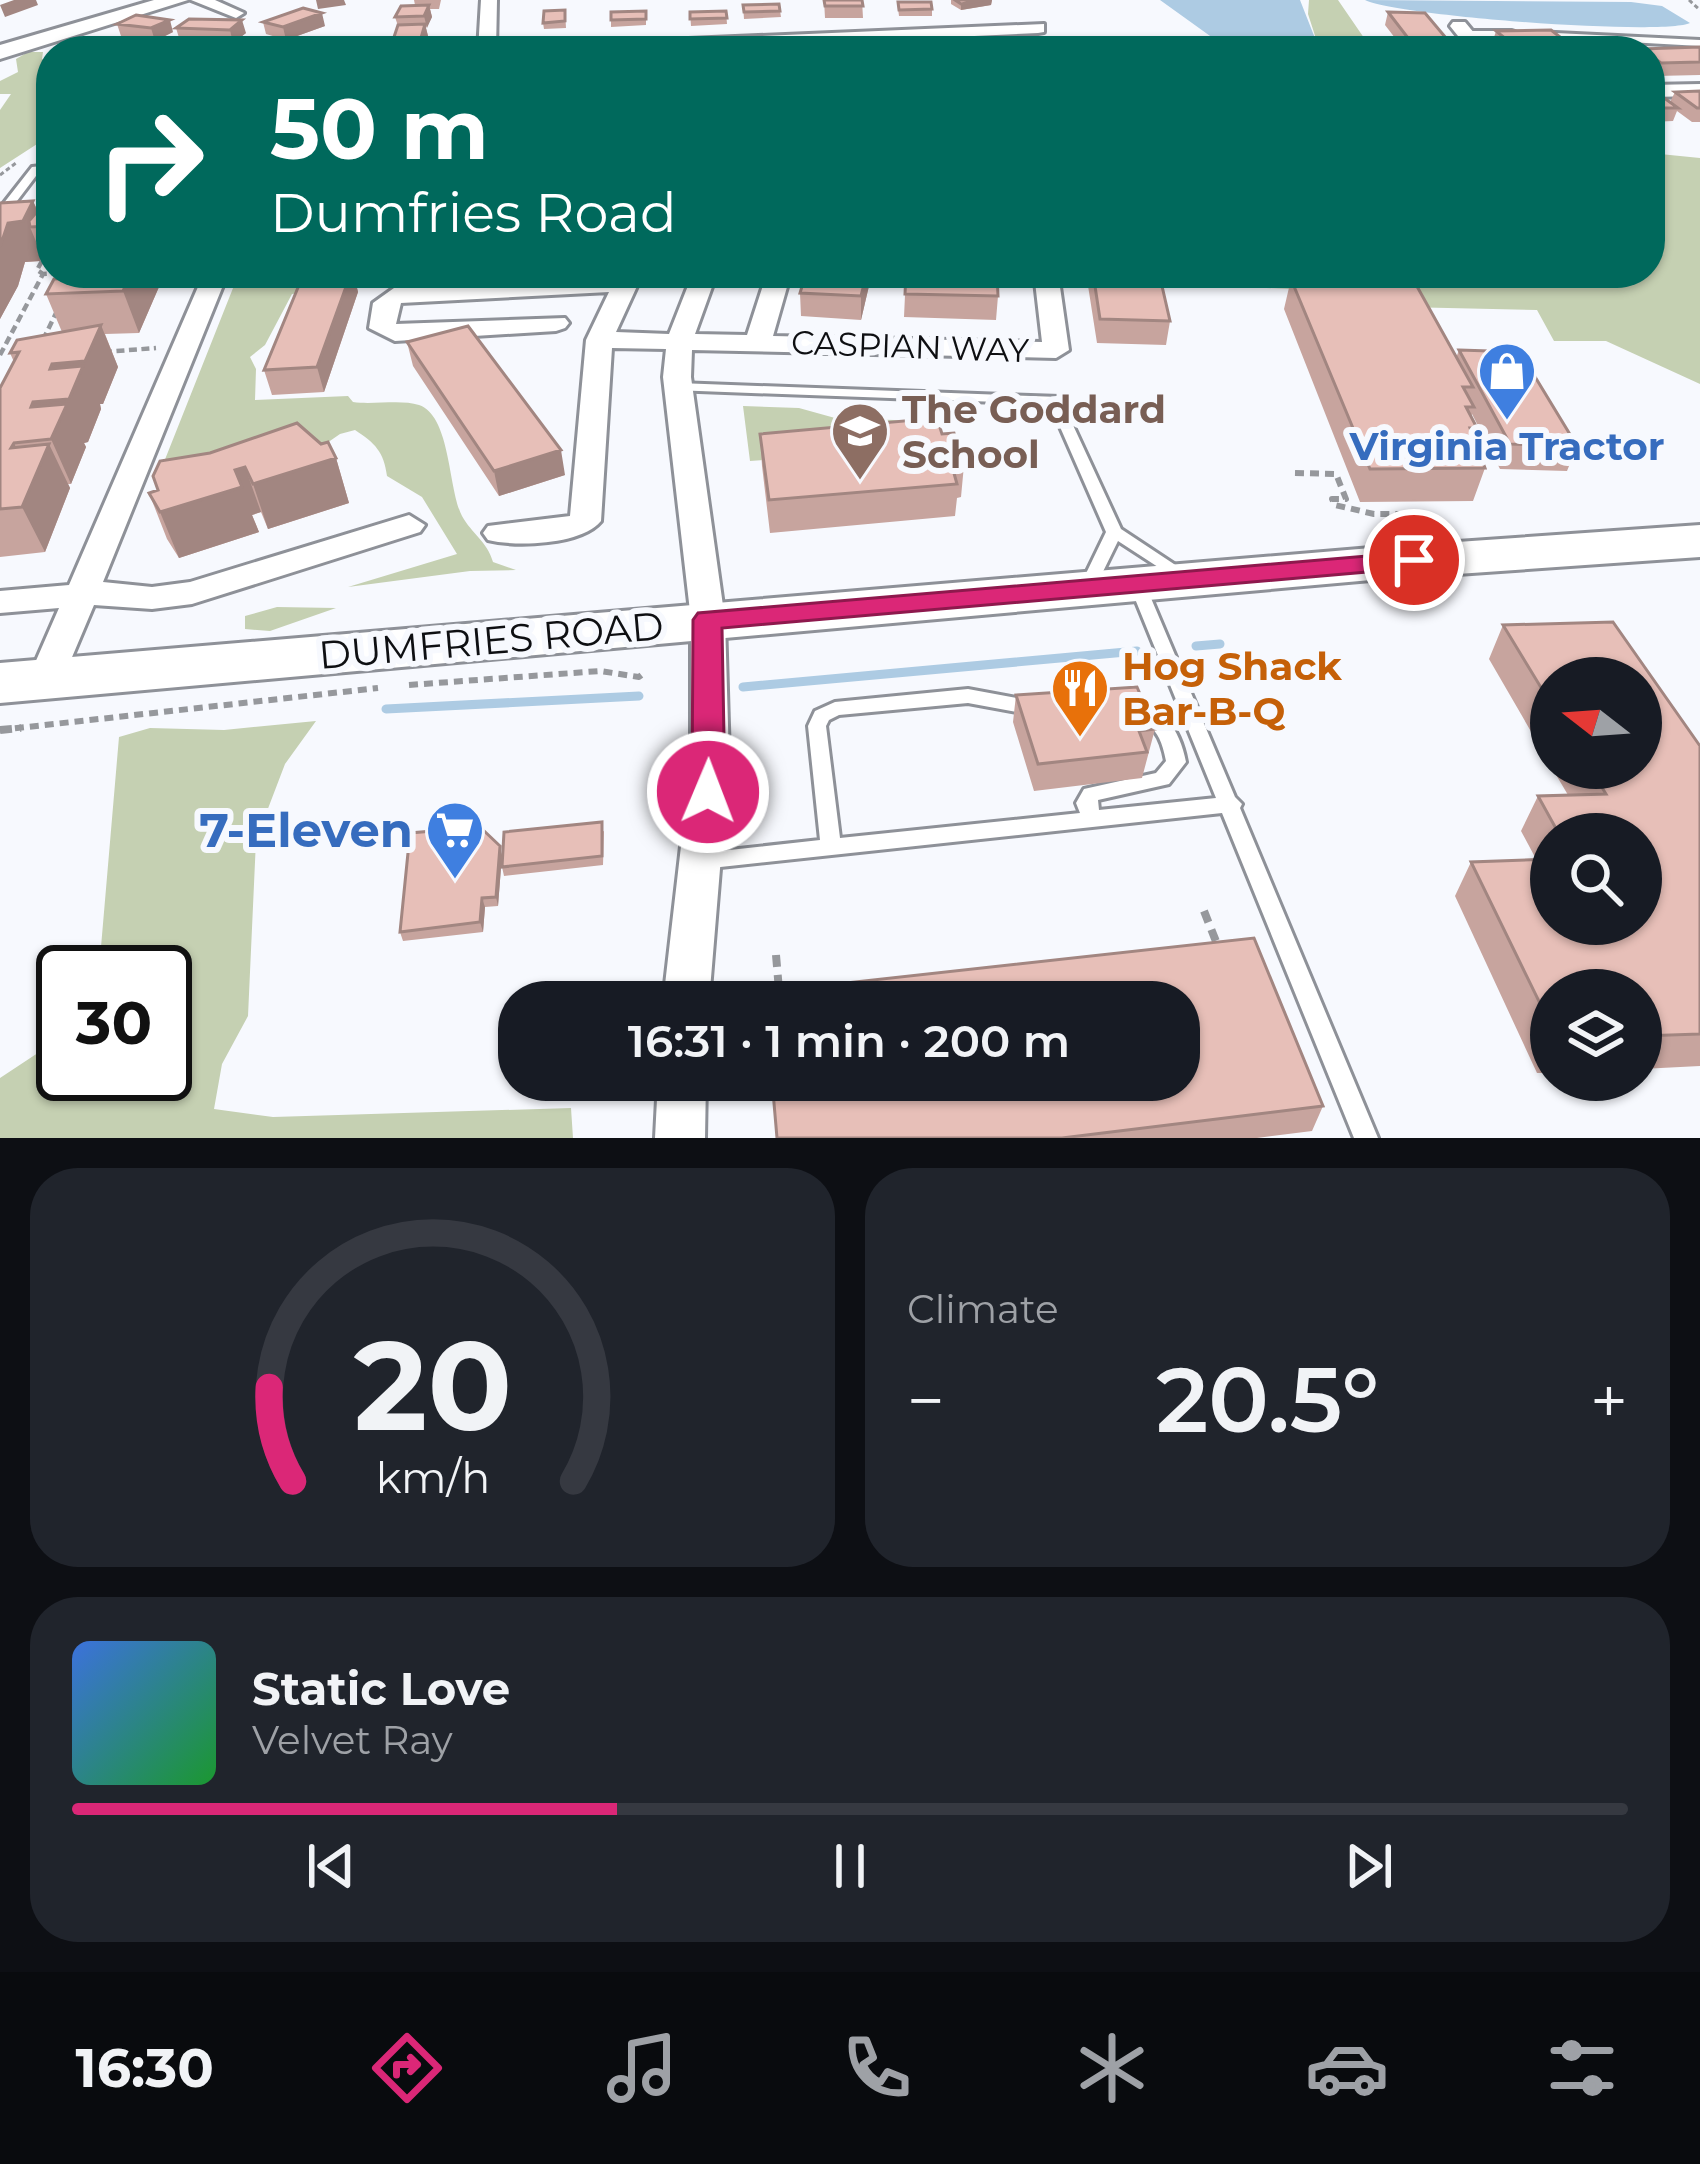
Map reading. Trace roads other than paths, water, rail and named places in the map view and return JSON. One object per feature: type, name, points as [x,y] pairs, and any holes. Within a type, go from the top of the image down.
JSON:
[{"type":"main road","name":"DUMFRIES ROAD","points":[[23,681],[1112,586],[1700,541]]},
{"type":"street","points":[[0,40],[142,0]]},
{"type":"street","points":[[54,36],[177,0]]},
{"type":"street","points":[[199,0],[236,13]]},
{"type":"street","points":[[488,36],[489,0]]},
{"type":"street","points":[[898,36],[1038,28]]},
{"type":"street","points":[[1462,30],[1467,36]]},
{"type":"street","points":[[0,52],[36,41]]},
{"type":"street","points":[[1665,89],[1700,89]]},
{"type":"street","points":[[0,219],[34,220]]},
{"type":"street","points":[[23,681],[82,595],[210,288]]},
{"type":"street","points":[[504,288],[394,296],[386,303],[382,328],[394,333],[556,323]]},
{"type":"street","points":[[500,533],[564,529],[585,521],[598,340],[623,288]]},
{"type":"street","points":[[688,981],[710,767],[708,620],[678,387],[680,339],[699,288]]},
{"type":"street","name":"CASPIAN WAY","points":[[758,342],[774,288]]},
{"type":"street","name":"CASPIAN WAY","points":[[598,340],[1056,350],[1048,288]]},
{"type":"street","points":[[0,602],[192,593],[409,524]]},
{"type":"street","points":[[680,1138],[681,1101]]},
{"type":"lane","points":[[1462,30],[1563,36]]},
{"type":"lane","points":[[1665,42],[1700,43]]},
{"type":"lane","points":[[0,219],[36,169]]},
{"type":"lane","points":[[678,387],[1054,400],[1114,532],[1112,586],[1232,804],[1366,1138]]},
{"type":"lane","points":[[1114,532],[1192,580]]},
{"type":"lane","points":[[831,847],[817,726],[822,716],[835,709],[968,696],[1042,709],[1058,707]]},
{"type":"lane","points":[[1092,819],[1086,803],[1091,794],[1162,778],[1176,762],[1173,739],[1158,718],[1118,702],[1097,704]]},
{"type":"lane","points":[[701,861],[1232,804]]},
{"type":"water","points":[[1160,0],[1300,0],[1314,36],[1210,36]]},
{"type":"water","points":[[1365,0],[1631,2],[1662,6],[1690,23],[1632,27],[1529,22],[1425,12]]},
{"type":"waterway","points":[[1196,646],[1220,644]]},
{"type":"waterway","points":[[743,687],[1137,651]]},
{"type":"waterway","points":[[386,709],[639,696]]},
{"type":"place","name":"Virginia Tractor","points":[[1507,422]]},
{"type":"place","name":"The Goddard School","points":[[860,482]]},
{"type":"place","name":"Hog Shack Bar-B-Q","points":[[1080,739]]},
{"type":"place","name":"7-Eleven","points":[[455,881]]}]
